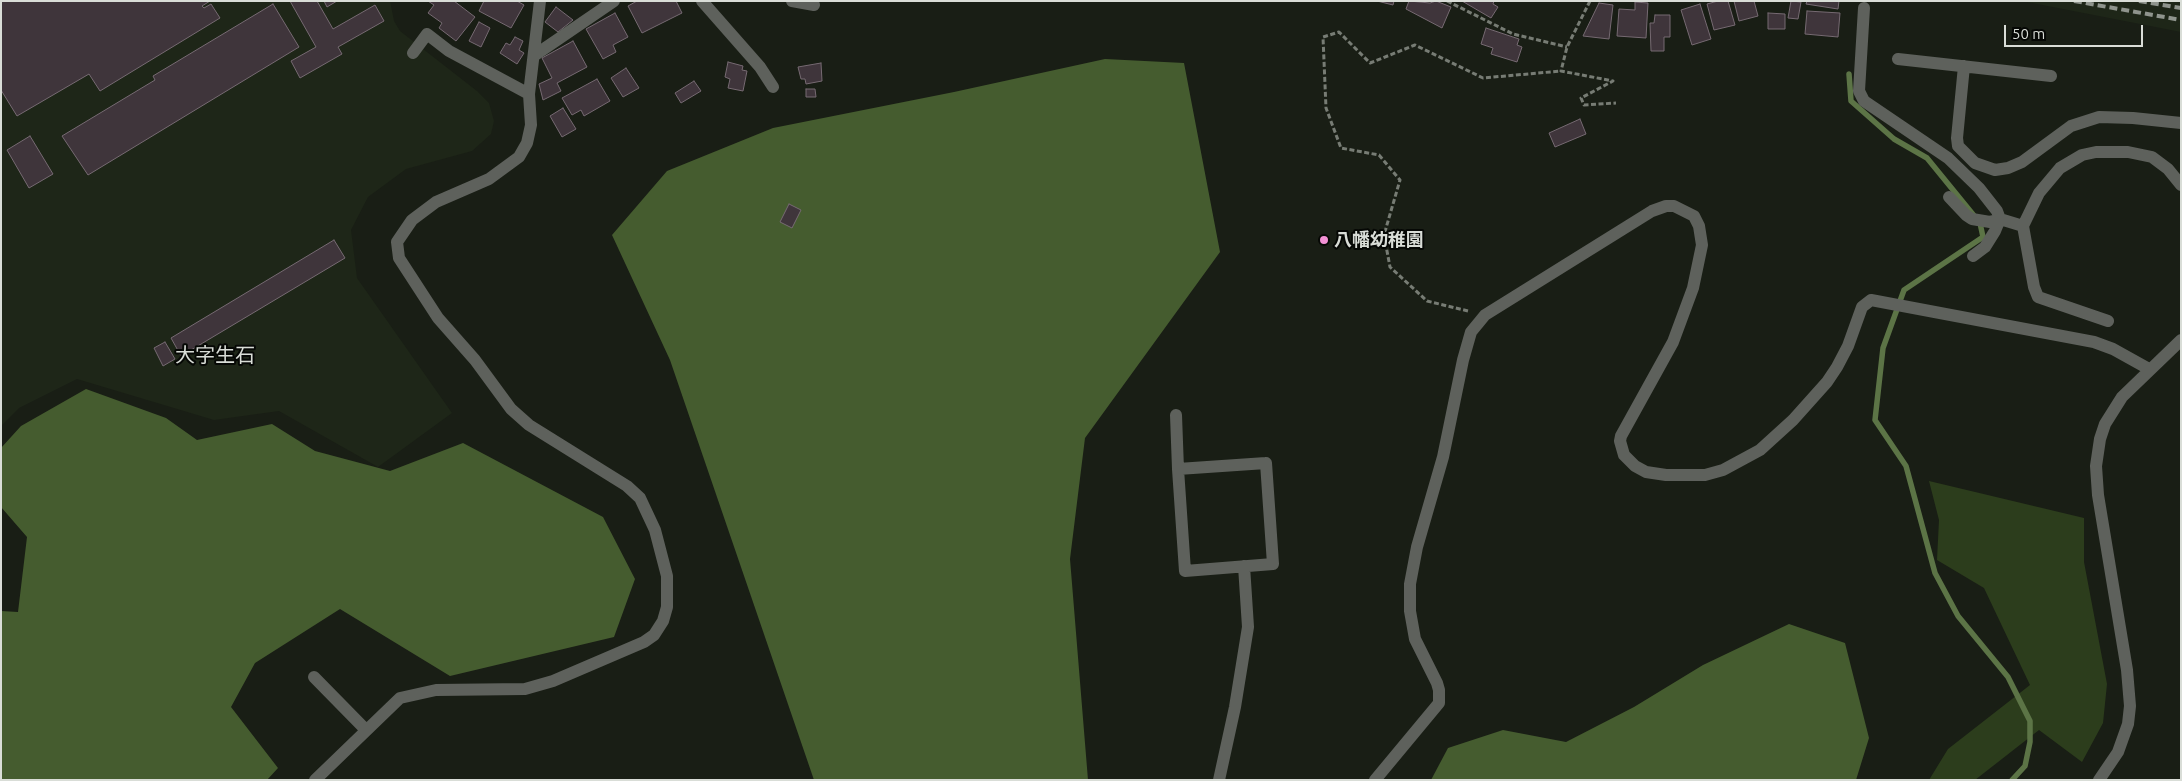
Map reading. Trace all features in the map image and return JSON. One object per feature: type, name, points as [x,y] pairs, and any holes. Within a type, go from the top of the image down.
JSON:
[{"type":"street","points":[[315,780],[390,707],[410,694],[442,690],[525,689],[567,676],[644,642],[654,635],[663,621],[669,590],[650,516],[640,498],[619,481],[529,425],[511,409],[475,360],[438,318],[399,258],[397,242],[412,220],[436,202],[489,179],[519,157],[527,143],[531,125],[529,94],[540,1]]},
{"type":"street","points":[[535,55],[614,1]]},
{"type":"street","points":[[702,1],[760,67],[773,87]]},
{"type":"street","points":[[792,1],[814,5]]},
{"type":"street","points":[[1864,8],[1859,91],[1864,101],[1948,158],[1985,195],[1997,211],[1990,240],[1973,256]]},
{"type":"street","points":[[413,53],[427,34],[449,51],[529,94]]},
{"type":"street","points":[[1898,59],[2051,76]]},
{"type":"street","points":[[1964,66],[1957,138],[1958,146],[1975,163],[1995,170],[2008,168],[2022,162],[2071,126],[2099,117],[2181,123]]},
{"type":"street","points":[[2108,321],[2038,296],[2034,287],[2023,236],[2023,226],[2039,192],[2060,168],[2082,155],[2096,152],[2141,154],[2159,161],[2181,185]]},
{"type":"street","points":[[1949,197],[1972,219],[2023,226]]},
{"type":"street","points":[[1375,780],[1439,703],[1437,683],[1415,639],[1410,611],[1410,584],[1417,547],[1443,457],[1466,346],[1471,332],[1485,315],[1652,211],[1666,206],[1674,206],[1694,216],[1700,226],[1702,245],[1694,288],[1673,342],[1624,428],[1620,441],[1624,455],[1629,462],[1646,472],[1693,476],[1723,470],[1750,457],[1793,420],[1838,368],[1862,307],[1867,302],[1878,300],[2094,342],[2113,349],[2149,369]]},
{"type":"street","points":[[2099,780],[2121,745],[2128,724],[2130,706],[2127,670],[2098,495],[2097,455],[2105,424],[2115,406],[2149,369],[2181,340]]},
{"type":"street","points":[[1176,415],[1178,469],[1185,571],[1273,564],[1266,463],[1178,469]]},
{"type":"street","points":[[1219,780],[1235,707],[1248,627],[1244,566]]},
{"type":"street","points":[[314,677],[366,730]]},
{"type":"path","points":[[1447,1],[1513,34],[1567,47]]},
{"type":"path","points":[[1561,71],[1567,47],[1590,1]]},
{"type":"path","points":[[1485,315],[1427,301],[1390,267],[1384,235],[1400,180],[1379,155],[1341,148],[1326,108],[1324,37],[1339,32],[1370,62],[1414,45],[1484,78],[1561,71],[1613,81],[1581,98],[1584,105],[1616,103]]},
{"type":"shaded area","points":[[1,1],[390,1],[394,21],[400,31],[477,91],[489,103],[494,121],[491,134],[472,151],[406,169],[368,197],[351,230],[357,278],[452,413],[378,467],[279,411],[214,420],[77,379],[19,408],[1,426]]},
{"type":"shaded area","points":[[2022,1],[2181,1],[2181,32]]},
{"type":"green space","points":[[1105,59],[1184,63],[1220,252],[1085,438],[1070,559],[1088,780],[814,780],[670,360],[612,235],[667,171],[773,128],[954,92]]},
{"type":"green space","points":[[86,389],[166,418],[197,440],[272,424],[315,451],[390,471],[463,443],[603,517],[635,579],[614,637],[450,676],[340,609],[255,663],[231,707],[278,768],[267,780],[1,780],[1,611],[18,612],[27,537],[1,507],[1,448],[21,426]]},
{"type":"green space","points":[[1929,481],[2084,518],[2084,562],[2107,684],[2103,723],[2082,762],[2039,730],[1975,780],[1929,780],[1948,749],[2030,685],[1984,588],[1937,560],[1939,520]]},
{"type":"green space","points":[[1789,624],[1845,643],[1869,738],[1856,780],[1431,780],[1448,748],[1503,730],[1566,742],[1634,707],[1703,665]]},
{"type":"building","points":[[1,1],[210,1],[202,6],[204,8],[211,4],[220,18],[100,91],[89,74],[17,116],[1,90]]},
{"type":"building","points":[[290,1],[317,1],[333,29],[375,5],[384,21],[338,47],[342,54],[300,78],[291,61],[316,47]]},
{"type":"building","points":[[324,1],[337,1],[327,7]]},
{"type":"building","points":[[428,1],[454,1],[475,17],[456,41],[439,28],[442,23],[428,13],[434,5]]},
{"type":"building","points":[[484,1],[517,1],[524,5],[511,28],[479,11]]},
{"type":"building","points":[[637,1],[676,1],[682,13],[642,33],[628,6]]},
{"type":"building","points":[[1377,1],[1394,1],[1393,5]]},
{"type":"building","points":[[1409,1],[1430,3],[1436,1],[1451,7],[1442,28],[1406,9]]},
{"type":"building","points":[[1462,1],[1494,1],[1493,4],[1498,7],[1491,18]]},
{"type":"building","points":[[1728,1],[1735,25],[1714,30],[1707,4]]},
{"type":"building","points":[[1734,1],[1754,1],[1758,16],[1739,21]]},
{"type":"building","points":[[1791,1],[1801,2],[1798,19],[1788,18]]},
{"type":"building","points":[[1807,1],[1839,1],[1838,9],[1806,4]]},
{"type":"building","points":[[1635,2],[1648,3],[1646,38],[1617,36],[1619,9],[1635,10]]},
{"type":"building","points":[[1599,3],[1613,5],[1609,39],[1583,36]]},
{"type":"building","points":[[273,4],[299,47],[88,175],[62,136],[155,80],[153,76]]},
{"type":"building","points":[[1700,4],[1711,39],[1692,45],[1681,10]]},
{"type":"building","points":[[556,7],[573,20],[558,32],[545,22]]},
{"type":"building","points":[[1807,11],[1840,13],[1838,37],[1805,34]]},
{"type":"building","points":[[615,13],[628,37],[613,45],[616,52],[603,59],[586,29]]},
{"type":"building","points":[[1768,13],[1785,14],[1785,29],[1768,29]]},
{"type":"building","points":[[1655,15],[1670,15],[1670,37],[1664,37],[1664,51],[1651,51],[1650,23],[1654,23]]},
{"type":"building","points":[[479,22],[490,28],[481,47],[469,41]]},
{"type":"building","points":[[1486,28],[1519,39],[1517,45],[1522,47],[1517,62],[1491,54],[1493,48],[1481,44]]},
{"type":"building","points":[[515,37],[523,41],[519,50],[524,53],[517,64],[500,53],[506,43],[510,45]]},
{"type":"building","points":[[573,41],[587,67],[557,83],[561,91],[543,100],[539,84],[552,78],[542,58]]},
{"type":"building","points":[[728,62],[743,66],[742,70],[747,71],[743,91],[728,88],[730,79],[725,77]]},
{"type":"building","points":[[821,63],[822,81],[806,84],[805,79],[801,79],[798,67]]},
{"type":"building","points":[[626,68],[639,88],[623,97],[611,78]]},
{"type":"building","points":[[597,79],[610,101],[584,116],[581,110],[572,115],[562,98]]},
{"type":"building","points":[[694,81],[701,91],[681,103],[675,93]]},
{"type":"building","points":[[806,89],[815,89],[816,97],[806,97]]},
{"type":"building","points":[[563,108],[576,129],[562,137],[550,116]]},
{"type":"building","points":[[1580,119],[1586,134],[1555,147],[1549,133]]},
{"type":"building","points":[[30,136],[53,174],[29,188],[7,150]]},
{"type":"building","points":[[789,204],[801,210],[792,228],[780,222]]},
{"type":"building","points":[[334,240],[345,258],[181,356],[171,338]]},
{"type":"building","points":[[165,342],[175,359],[163,366],[154,348]]},
{"type":"waterway","points":[[1849,74],[1851,101],[1894,139],[1927,158],[1980,223],[1983,237],[1904,290],[1883,348],[1875,420],[1906,466],[1935,573],[1958,616],[2008,677],[2030,721],[2030,742],[2025,766],[2012,780]]},
{"type":"railway","points":[[2074,1],[2181,20]]},
{"type":"railway","points":[[2139,1],[2181,8]]},
{"type":"place","name":"八幡幼稚園","points":[[1324,240]]},
{"type":"district","name":"大字生石","points":[[215,355]]}]
